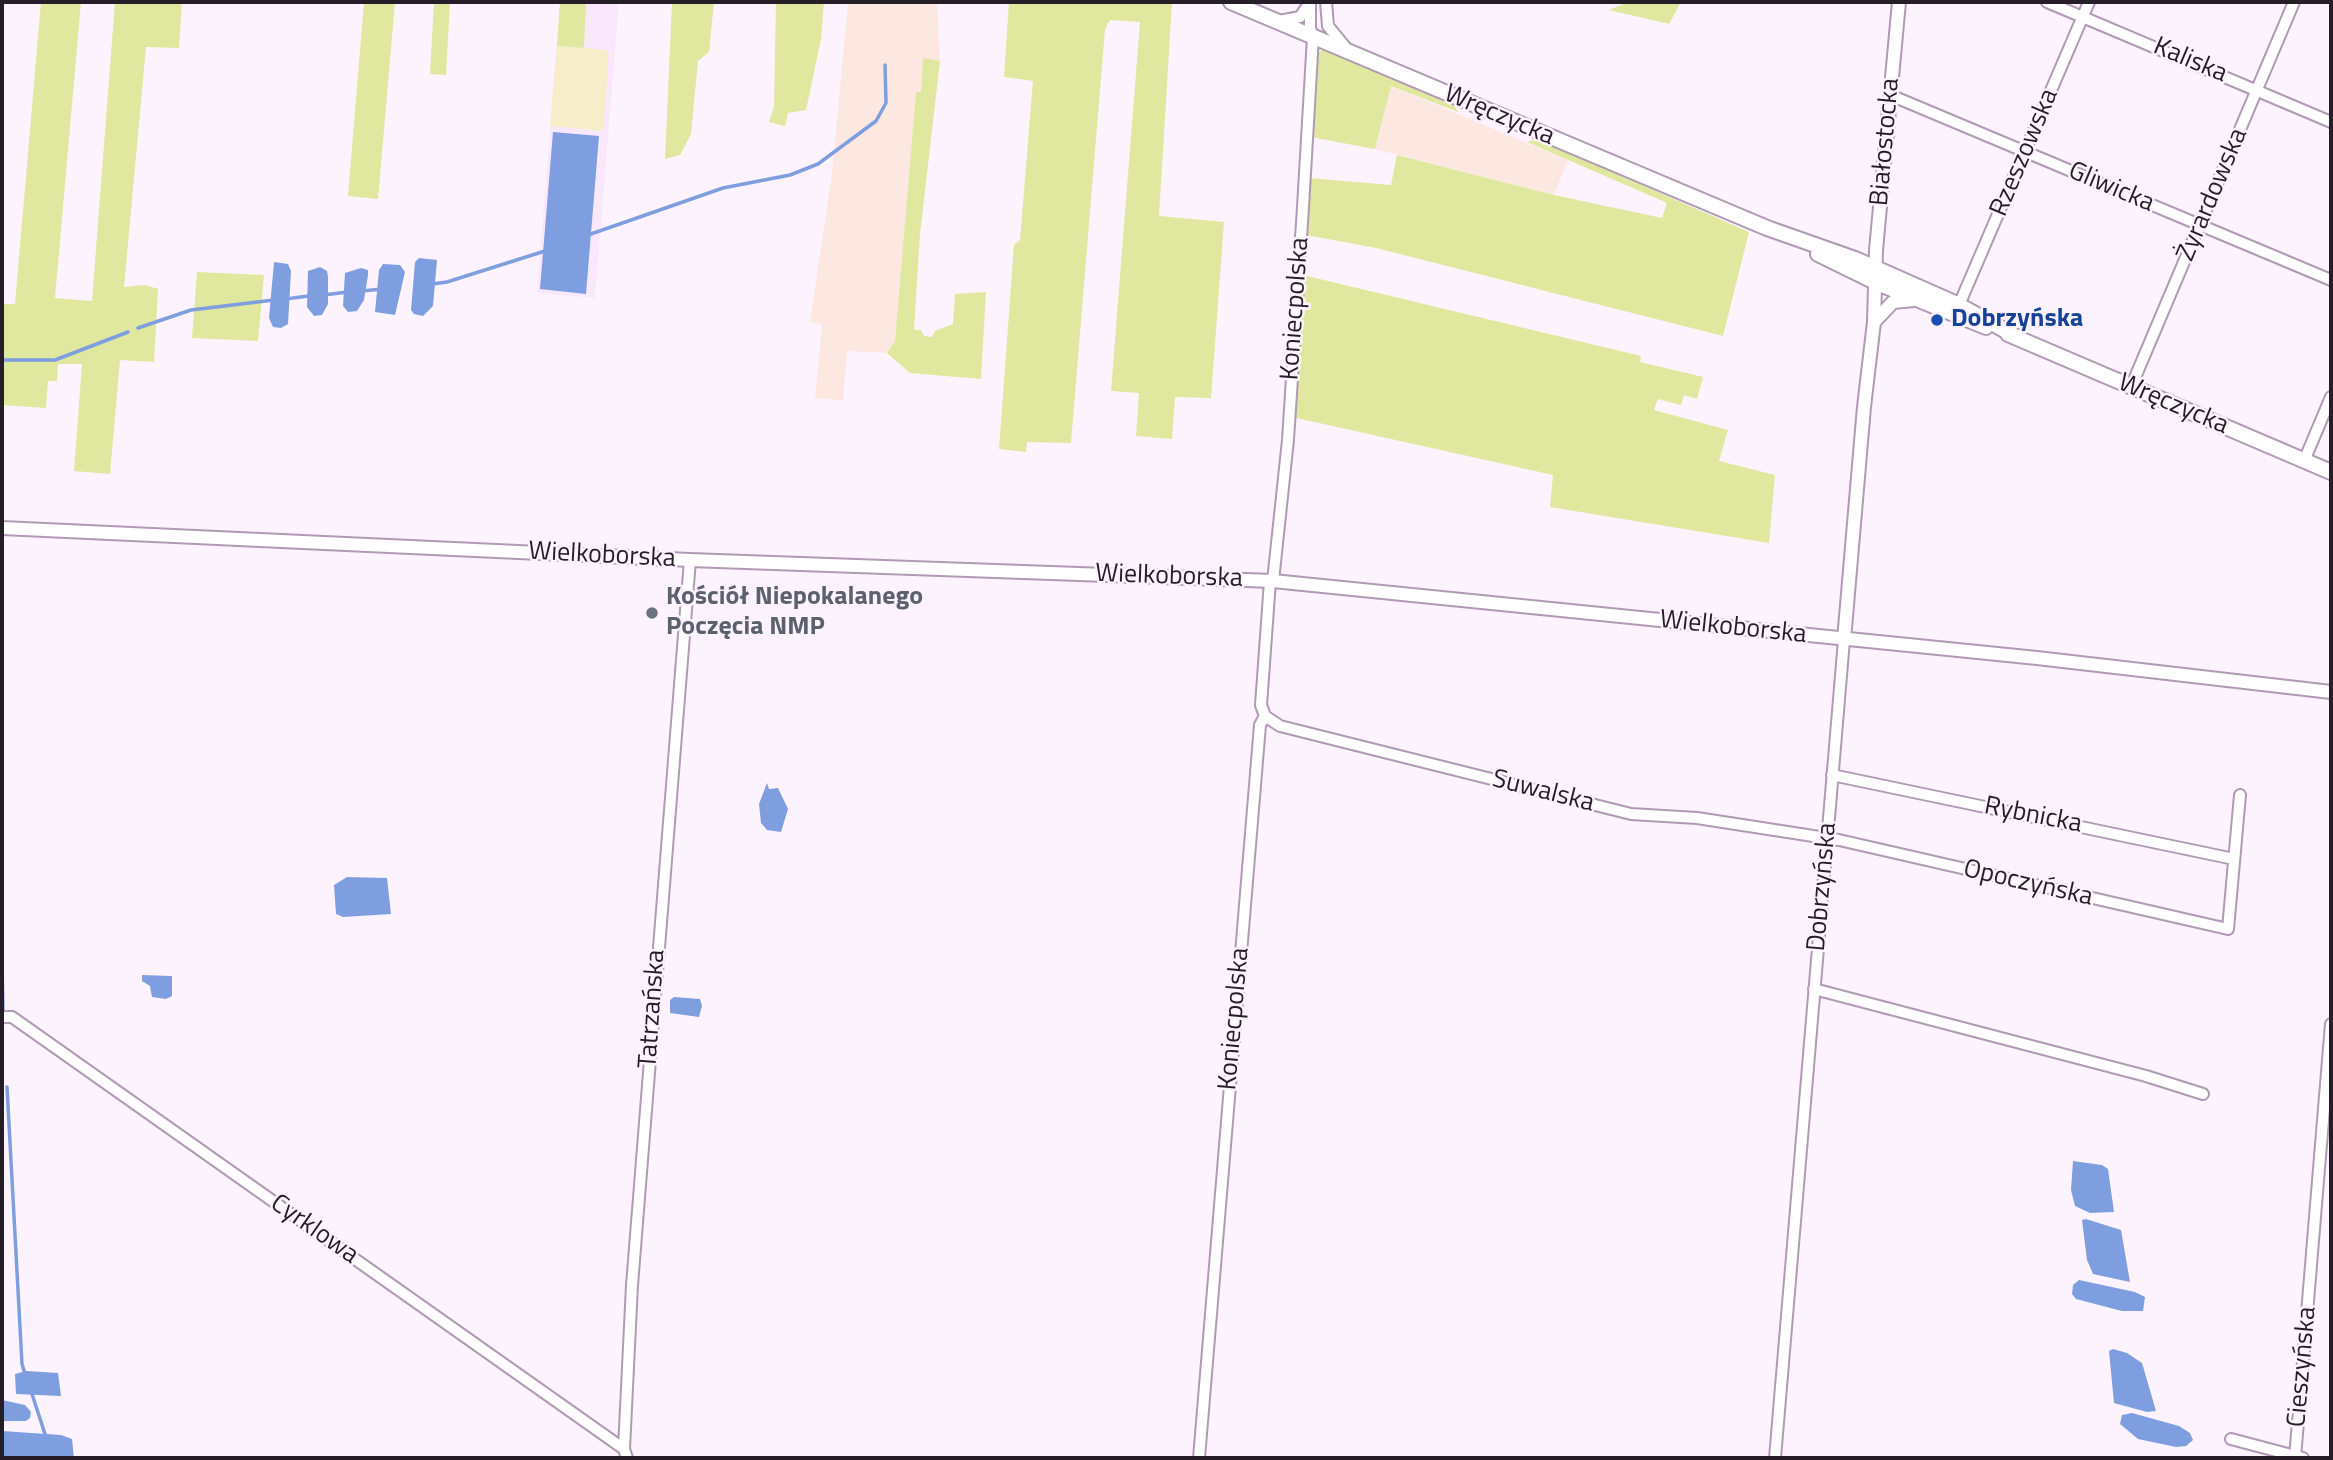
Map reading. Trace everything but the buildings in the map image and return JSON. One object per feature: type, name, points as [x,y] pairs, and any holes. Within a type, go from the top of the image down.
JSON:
[{"type":"main road","name":"Wręczycka","points":[[1231,2],[1767,228],[1876,276],[1916,300],[1967,321],[2015,336]]},
{"type":"main road","name":"Wręczycka","points":[[1876,276],[1893,276],[1959,304],[2015,336],[2331,472]]},
{"type":"street","points":[[1276,21],[1300,17],[1309,2]]},
{"type":"street","points":[[1309,2],[1313,37]]},
{"type":"street","name":"Białostocka","points":[[1876,276],[1899,2]]},
{"type":"street","name":"Kaliska","points":[[2047,2],[2331,122]]},
{"type":"street","name":"Rzeszowska","points":[[1959,304],[2089,2]]},
{"type":"street","name":"Żyrardowska","points":[[2131,387],[2294,2]]},
{"type":"street","points":[[1313,37],[1326,6]]},
{"type":"street","points":[[1326,6],[1331,32],[1351,53]]},
{"type":"street","name":"Koniecpolska","points":[[1199,1458],[1244,902],[1260,725],[1265,716],[1261,705],[1271,581],[1287,440],[1313,37]]},
{"type":"street","name":"Gliwicka","points":[[1891,95],[2331,280]]},
{"type":"street","name":"Dobrzyńska","points":[[1776,1458],[1876,276]]},
{"type":"street","points":[[1874,322],[1893,302],[1916,300]]},
{"type":"street","points":[[2304,461],[2331,397]]},
{"type":"street","name":"Wielkoborska","points":[[2,528],[690,560],[1271,581],[2037,658],[2331,692]]},
{"type":"street","name":"Tatrzańska","points":[[625,1453],[633,1272],[690,560]]},
{"type":"street","name":"Suwalska","points":[[1265,716],[1280,726],[1631,814],[1697,818],[1827,839]]},
{"type":"street","name":"Rybnicka","points":[[1832,775],[2234,859]]},
{"type":"street","points":[[2234,859],[2240,795]]},
{"type":"street","name":"Opoczyńska","points":[[1827,839],[2228,929],[2234,859]]},
{"type":"street","name":"Dobrzyńska","points":[[1815,989],[2203,1094]]},
{"type":"street","name":"Cyrklowa","points":[[2,1017],[12,1017],[24,1025],[625,1453]]},
{"type":"street","name":"Cieszyńska","points":[[2298,1458],[2331,1024]]},
{"type":"street","points":[[2231,1439],[2298,1458]]},
{"type":"shaded area","points":[[560,2],[619,2],[595,298],[537,293]]},
{"type":"shaded area","points":[[848,2],[937,2],[940,61],[923,59],[921,93],[916,93],[895,342],[887,353],[847,351],[843,401],[815,398],[822,325],[810,322],[832,173]]},
{"type":"shaded area","points":[[1391,86],[1568,160],[1554,195],[1375,149]]},
{"type":"green space","points":[[41,2],[81,2],[55,298],[92,301],[115,2],[182,2],[179,48],[146,47],[124,287],[145,285],[158,289],[154,362],[120,360],[110,474],[74,471],[82,364],[58,364],[57,381],[48,381],[46,408],[2,405],[2,304],[15,304]]},
{"type":"green space","points":[[364,2],[395,2],[378,199],[348,196]]},
{"type":"green space","points":[[434,2],[450,2],[446,75],[430,74]]},
{"type":"green space","points":[[560,2],[586,2],[584,48],[557,46]]},
{"type":"green space","points":[[672,2],[714,2],[709,52],[698,61],[691,134],[680,155],[665,159]]},
{"type":"green space","points":[[776,2],[824,2],[821,39],[806,110],[788,113],[785,126],[769,122],[774,107]]},
{"type":"green space","points":[[1009,2],[1172,2],[1159,216],[1224,222],[1211,398],[1175,397],[1172,439],[1136,436],[1139,393],[1111,391],[1140,22],[1110,20],[1105,29],[1071,443],[1027,442],[1026,452],[999,449],[1014,245],[1020,240],[1033,81],[1004,77]]},
{"type":"green space","points":[[1628,2],[1681,2],[1669,24],[1609,10]]},
{"type":"green space","points":[[1325,50],[1453,103],[1458,112],[1391,86],[1375,149],[1310,137],[1316,61],[1320,51]]},
{"type":"green space","points":[[923,58],[940,61],[920,234],[914,330],[921,330],[924,336],[932,337],[935,331],[953,324],[955,294],[986,292],[981,379],[910,373],[887,353],[895,341],[916,92],[921,92]]},
{"type":"green space","points":[[1537,139],[1749,232],[1723,336],[1376,248],[1306,235],[1309,178],[1391,185],[1397,155],[1554,195],[1662,218],[1667,203],[1527,142]]},
{"type":"green space","points":[[197,272],[264,275],[258,341],[192,338]]},
{"type":"green space","points":[[1303,275],[1641,356],[1640,362],[1703,377],[1697,399],[1684,395],[1681,405],[1658,399],[1654,410],[1728,430],[1719,461],[1775,475],[1769,543],[1550,507],[1553,475],[1292,417]]},
{"type":"sand","points":[[557,46],[606,50],[609,54],[603,131],[550,126]]},
{"type":"water","points":[[553,132],[599,136],[586,294],[540,289]]},
{"type":"water","points":[[419,258],[437,260],[433,306],[423,316],[414,314],[411,310],[415,262]]},
{"type":"water","points":[[274,262],[288,264],[291,271],[288,324],[281,328],[273,327],[269,318]]},
{"type":"water","points":[[383,264],[400,265],[405,272],[395,315],[375,312],[379,270]]},
{"type":"water","points":[[320,267],[327,271],[328,304],[322,315],[314,316],[307,307],[308,271]]},
{"type":"water","points":[[361,268],[368,270],[364,300],[357,311],[348,312],[343,306],[345,273]]},
{"type":"water","points":[[767,783],[769,789],[778,788],[788,809],[781,832],[767,830],[761,823],[759,804]]},
{"type":"water","points":[[347,877],[387,878],[391,914],[343,917],[336,914],[334,885]]},
{"type":"water","points":[[142,975],[172,976],[172,996],[166,999],[152,997],[150,986],[142,981]]},
{"type":"water","points":[[674,997],[700,999],[702,1006],[699,1017],[670,1013],[670,1000]]},
{"type":"water","points":[[2073,1161],[2102,1165],[2108,1169],[2114,1212],[2090,1213],[2075,1206],[2071,1190]]},
{"type":"water","points":[[2082,1220],[2121,1230],[2130,1282],[2093,1274],[2087,1260]]},
{"type":"water","points":[[2079,1280],[2135,1292],[2145,1297],[2143,1311],[2122,1311],[2076,1299],[2072,1294],[2073,1285]]},
{"type":"water","points":[[2113,1349],[2127,1353],[2142,1363],[2156,1411],[2147,1412],[2114,1403],[2109,1351]]},
{"type":"water","points":[[27,1371],[58,1373],[61,1396],[16,1394],[15,1374]]},
{"type":"water","points":[[2,1400],[25,1405],[31,1412],[30,1418],[26,1421],[2,1421]]},
{"type":"water","points":[[2132,1413],[2179,1426],[2190,1433],[2193,1440],[2186,1446],[2176,1447],[2138,1439],[2120,1424],[2122,1415]]},
{"type":"water","points":[[2,1431],[61,1435],[72,1439],[74,1458],[2,1458]]},
{"type":"waterway","points":[[588,235],[723,188],[790,175],[818,164],[876,121],[886,103],[885,65]]},
{"type":"waterway","points":[[432,284],[447,282],[545,251]]},
{"type":"waterway","points":[[362,291],[382,289]]},
{"type":"waterway","points":[[324,295],[347,292]]},
{"type":"waterway","points":[[285,299],[309,296]]},
{"type":"waterway","points":[[138,328],[191,310],[274,300]]},
{"type":"waterway","points":[[2,360],[55,360],[128,332]]},
{"type":"waterway","points":[[2,962],[3,1010]]},
{"type":"waterway","points":[[7,1087],[22,1364],[25,1374]]},
{"type":"waterway","points":[[31,1391],[46,1437]]},
{"type":"place","name":"Dobrzyńska","points":[[1937,320]]},
{"type":"place","name":"Kościół Niepokalanego Poczęcia NMP","points":[[652,613]]}]
